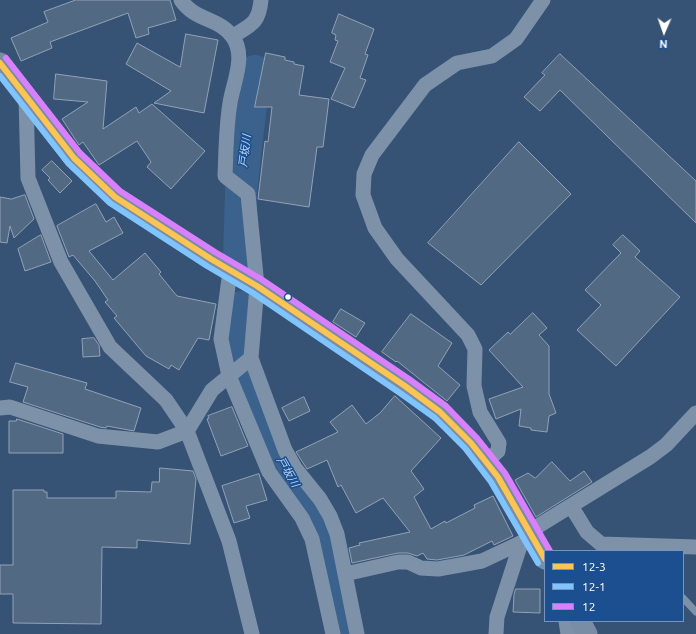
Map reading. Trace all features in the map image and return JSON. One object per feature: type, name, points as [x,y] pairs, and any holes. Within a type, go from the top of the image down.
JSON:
[{"type":"main road","points":[[0,63],[74,158],[115,197],[230,271],[257,286],[405,386],[440,412],[487,461],[498,477],[528,537],[544,558]]},
{"type":"main road","points":[[581,622],[587,634]]},
{"type":"street","points":[[181,0],[185,6],[202,18],[219,24],[233,36],[239,50],[238,69],[230,104],[224,176],[248,194],[257,286],[251,358],[284,450],[295,468],[320,499],[330,516],[337,534],[357,634]]},
{"type":"street","points":[[233,36],[253,24],[260,13],[261,0]]},
{"type":"street","points":[[487,461],[498,452],[499,443],[480,412],[474,386],[475,349],[468,335],[397,259],[376,228],[363,195],[364,174],[372,155],[425,86],[457,63],[492,56],[516,39],[543,0]]},
{"type":"street","points":[[26,97],[28,178],[61,262],[110,347],[166,400],[187,431],[229,541],[252,634]]},
{"type":"street","points":[[230,271],[221,339],[229,376],[269,472],[302,518],[312,538],[333,634]]},
{"type":"street","points":[[0,408],[10,407],[98,436],[158,442],[187,431],[212,390],[251,358]]},
{"type":"street","points":[[345,574],[398,562],[408,562],[421,568],[438,569],[482,561],[528,537],[571,506],[666,445],[695,415]]},
{"type":"street","points":[[571,506],[587,532],[601,544],[646,548],[696,547]]},
{"type":"street","points":[[496,634],[497,617],[528,537]]},
{"type":"street","points":[[566,622],[568,634]]},
{"type":"lane","points":[[684,599],[696,612]]},
{"type":"building","points":[[76,0],[170,0],[176,20],[148,28],[149,34],[136,38],[128,13],[50,42],[52,48],[21,61],[11,38],[48,22],[44,12]]},
{"type":"building","points":[[339,14],[374,29],[365,54],[368,55],[360,78],[366,80],[354,108],[331,99],[345,68],[330,62],[338,41],[335,40],[336,35],[332,33]]},
{"type":"building","points":[[186,34],[218,40],[204,113],[154,103],[171,91],[126,64],[137,43],[180,67]]},
{"type":"building","points":[[266,53],[285,57],[285,60],[304,66],[299,95],[329,99],[323,147],[317,147],[309,207],[258,199],[265,141],[268,142],[272,107],[255,107]]},
{"type":"building","points":[[560,54],[696,181],[696,223],[560,90],[540,111],[524,97],[545,75],[542,73]]},
{"type":"building","points":[[56,74],[107,81],[103,129],[136,107],[139,113],[152,104],[205,151],[171,189],[147,167],[151,162],[137,141],[99,165],[83,142],[79,145],[62,119],[88,102],[54,99]]},
{"type":"building","points":[[519,142],[571,194],[481,285],[428,243]]},
{"type":"building","points":[[52,161],[72,181],[60,193],[48,180],[50,178],[42,170]]},
{"type":"building","points":[[25,195],[34,219],[14,238],[10,226],[7,243],[0,242],[0,197],[11,199]]},
{"type":"building","points":[[96,204],[106,222],[114,217],[123,233],[89,251],[113,280],[145,253],[161,272],[159,274],[177,296],[216,304],[209,340],[198,338],[179,370],[171,365],[169,369],[146,356],[114,318],[117,316],[105,302],[108,300],[95,281],[73,255],[69,257],[57,226]]},
{"type":"building","points":[[41,235],[51,262],[25,271],[18,249]]},
{"type":"building","points":[[623,235],[640,251],[635,257],[680,297],[616,366],[577,330],[601,305],[585,290],[621,253],[613,245]]},
{"type":"building","points":[[341,309],[365,323],[356,337],[333,322]]},
{"type":"building","points":[[533,313],[547,328],[539,335],[549,346],[549,394],[556,413],[549,416],[547,432],[531,430],[531,428],[519,426],[521,409],[496,419],[489,399],[523,387],[489,350],[508,332],[510,334]]},
{"type":"building","points":[[411,314],[452,343],[438,366],[460,385],[447,401],[397,361],[396,362],[382,352]]},
{"type":"building","points":[[94,338],[99,345],[100,356],[83,357],[82,339]]},
{"type":"building","points":[[16,363],[87,383],[85,389],[141,408],[134,431],[107,426],[106,428],[100,427],[23,402],[28,387],[10,382]]},
{"type":"building","points":[[395,396],[441,438],[411,471],[424,489],[414,497],[431,529],[475,508],[474,505],[493,496],[513,536],[494,545],[492,541],[464,555],[437,560],[427,559],[423,553],[417,556],[408,553],[398,553],[352,563],[349,548],[360,545],[359,543],[410,532],[383,498],[356,513],[341,485],[338,487],[327,460],[307,469],[296,452],[338,432],[330,422],[352,405],[366,424],[380,413]]},
{"type":"building","points":[[304,397],[310,411],[289,421],[282,408]]},
{"type":"building","points":[[232,407],[248,446],[221,456],[207,419],[209,418],[208,416]]},
{"type":"building","points":[[17,419],[63,434],[63,453],[9,453],[9,421],[16,421]]},
{"type":"building","points":[[552,462],[570,481],[584,471],[592,482],[536,517],[515,480],[528,473],[535,478]]},
{"type":"building","points":[[160,468],[193,471],[196,479],[190,544],[137,540],[137,548],[102,547],[101,624],[13,623],[13,594],[0,594],[0,565],[13,565],[13,490],[44,490],[44,492],[47,492],[47,498],[116,498],[116,491],[151,492],[152,482],[159,482]]},
{"type":"building","points":[[259,474],[267,500],[246,506],[250,518],[234,523],[222,486]]},
{"type":"building","points":[[516,589],[540,589],[540,613],[513,612],[514,595]]},
{"type":"waterway","name":"戸坂川","points":[[239,256],[241,191],[255,71]]},
{"type":"waterway","name":"戸坂川","points":[[241,307],[243,368],[263,422],[282,466],[326,533],[343,634]]},
{"type":"transit line","name":"12","points":[[6,58],[80,153],[120,191],[215,252],[261,279],[409,379],[446,406],[477,438],[505,473],[549,550]]},
{"type":"transit line","name":"12-3","points":[[0,63],[74,158],[115,197],[211,259],[257,286],[405,386],[440,412],[471,443],[498,477],[544,557]]},
{"type":"transit line","name":"12-1","points":[[0,76],[68,163],[110,203],[207,266],[253,293],[435,418],[465,448],[491,482],[538,563]]}]
